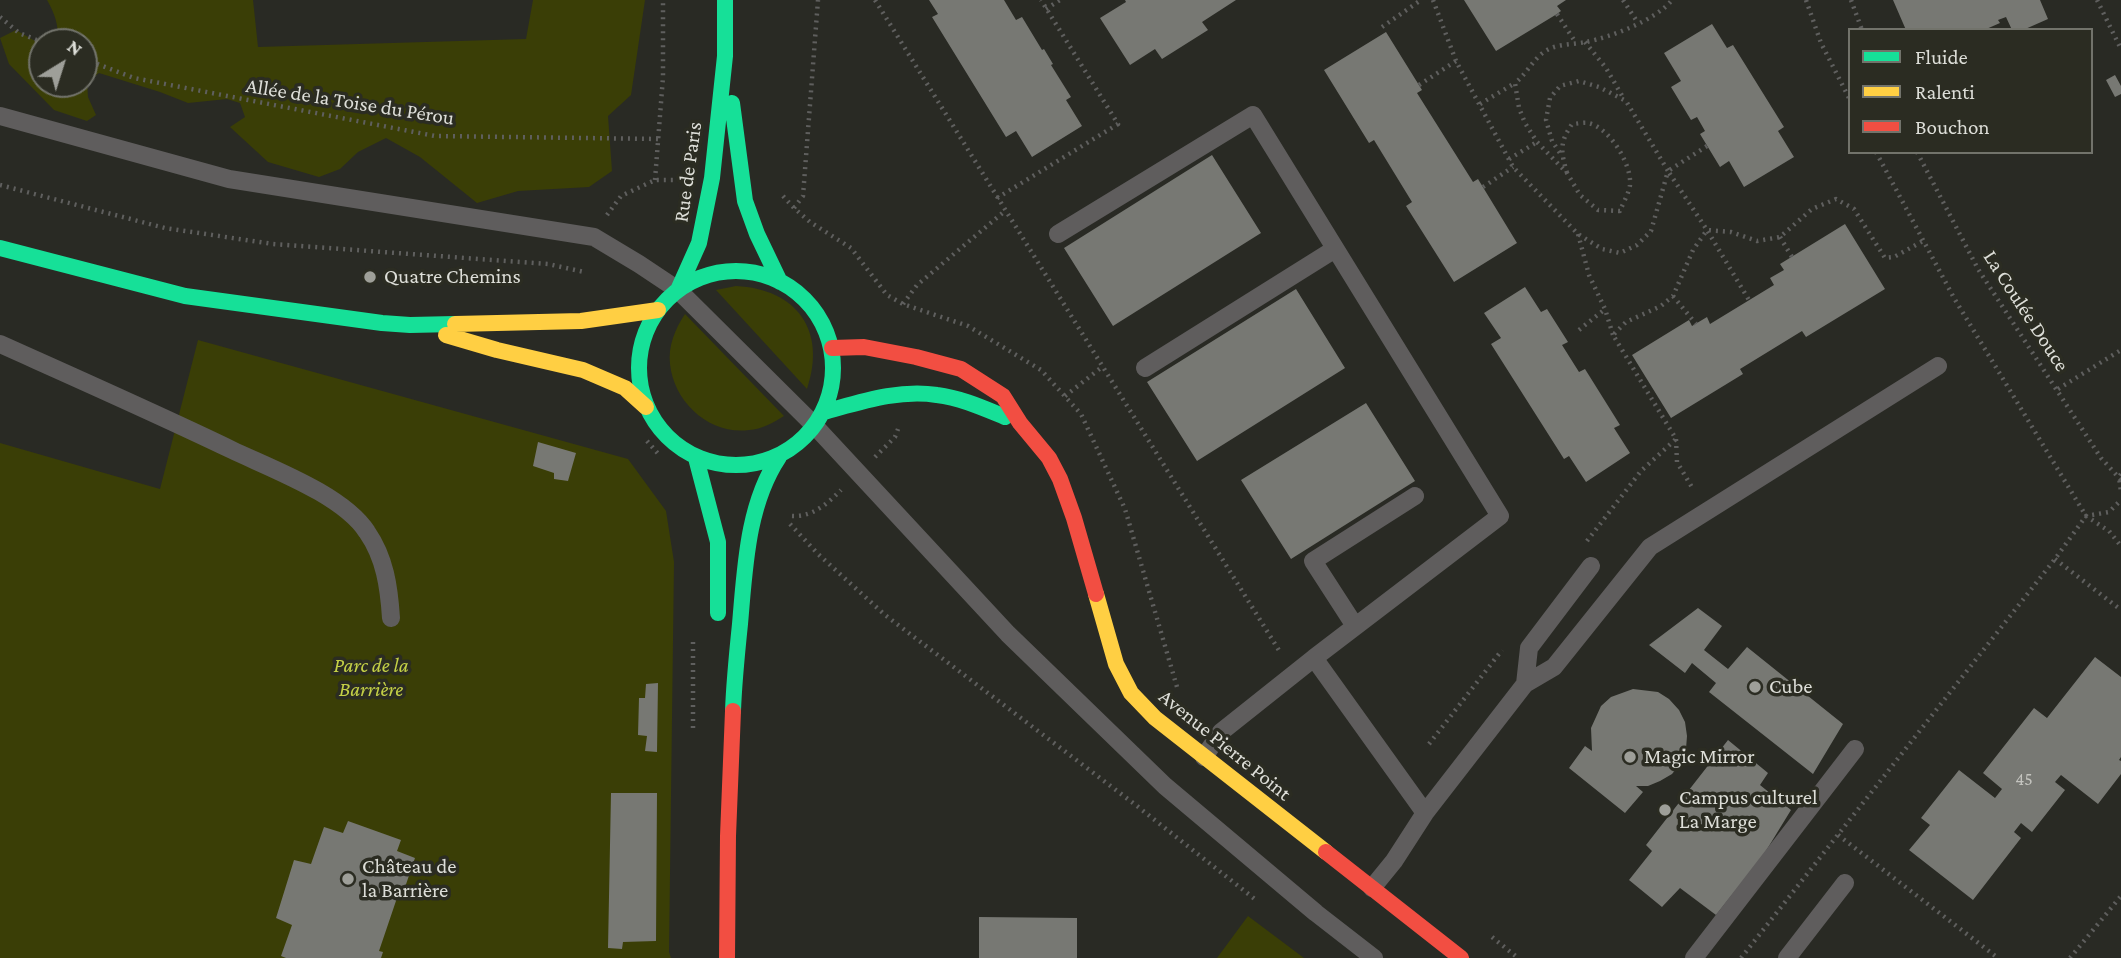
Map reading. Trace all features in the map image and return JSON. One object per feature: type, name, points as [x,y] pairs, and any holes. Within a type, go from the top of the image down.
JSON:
[{"type":"main road","name":"Rue de Paris","points":[[678,290],[696,250],[712,178],[725,56],[725,0]]},
{"type":"main road","name":"Rue de Paris","points":[[725,56],[745,201],[780,282]]},
{"type":"main road","points":[[0,248],[185,296],[411,325],[581,321],[658,310]]},
{"type":"main road","points":[[646,407],[639,379],[639,356],[645,334],[658,310],[678,290],[705,276],[745,272],[780,282],[813,309],[825,326],[832,348],[834,378],[819,418],[779,457],[767,475],[755,514],[745,563],[733,700],[727,958]]},
{"type":"main road","points":[[411,325],[497,350],[583,370],[625,388],[646,407],[666,437],[696,458],[740,466],[779,457]]},
{"type":"main road","name":"Avenue Pierre Point","points":[[832,348],[864,347],[961,369],[1003,396],[1020,423],[1049,458],[1060,479],[1074,518],[1116,664],[1131,693],[1155,718],[1461,958]]},
{"type":"main road","name":"Avenue Pierre Point","points":[[819,418],[870,400],[911,393],[936,394],[960,400],[1020,423]]},
{"type":"main road","points":[[696,458],[718,542],[719,624]]},
{"type":"main road","points":[[721,663],[729,836]]},
{"type":"lane","points":[[1058,234],[1253,115],[1500,516],[1221,732],[1204,757]]},
{"type":"lane","points":[[0,116],[229,179],[594,237],[639,264],[678,290],[819,418],[1008,634],[1165,786],[1316,913],[1374,958]]},
{"type":"lane","points":[[1145,368],[1335,249]]},
{"type":"lane","points":[[0,344],[286,475],[345,510],[367,530],[380,556],[389,584],[391,618]]},
{"type":"lane","points":[[1372,888],[1394,861],[1425,813],[1525,684],[1554,667],[1650,547],[1938,366]]},
{"type":"lane","points":[[1355,626],[1313,561],[1415,496]]},
{"type":"lane","points":[[1525,684],[1529,648],[1591,566]]},
{"type":"lane","points":[[1314,658],[1425,813]]},
{"type":"lane","points":[[1694,958],[1855,749]]},
{"type":"lane","points":[[1787,958],[1846,883]]},
{"type":"path","points":[[655,180],[663,77],[663,0]]},
{"type":"path","points":[[794,208],[803,196],[818,0]]},
{"type":"path","points":[[875,0],[1294,674]]},
{"type":"path","points":[[997,198],[1118,124],[1041,0]]},
{"type":"path","points":[[1046,9],[1060,0]]},
{"type":"path","points":[[1382,27],[1421,0]]},
{"type":"path","points":[[1433,0],[1455,61],[1513,167],[1578,234],[1602,249],[1620,253],[1637,245],[1651,231],[1668,171],[1707,146]]},
{"type":"path","points":[[1623,0],[1638,23]]},
{"type":"path","points":[[1480,104],[1515,83],[1534,59],[1553,47],[1613,36],[1672,0]]},
{"type":"path","points":[[1806,0],[1821,43],[1848,96]]},
{"type":"path","points":[[1851,0],[1861,28]]},
{"type":"path","points":[[2097,0],[2121,49]]},
{"type":"path","points":[[1557,14],[1576,43]]},
{"type":"path","points":[[0,17],[19,33],[28,37]]},
{"type":"path","points":[[1585,42],[1606,68],[1749,300]]},
{"type":"path","points":[[1419,85],[1455,61]]},
{"type":"path","name":"Allée de la Toise du Pérou","points":[[98,64],[134,78],[435,136],[659,139]]},
{"type":"path","points":[[1562,156],[1552,141],[1546,120],[1550,98],[1560,86],[1579,80],[1599,87],[1626,102]]},
{"type":"path","points":[[1515,83],[1519,108],[1525,123],[1537,142],[1567,173],[1580,195],[1598,210],[1620,211],[1630,185],[1627,166],[1616,144],[1604,132],[1589,123],[1572,124],[1562,138],[1562,156],[1567,173]]},
{"type":"path","points":[[1509,159],[1537,142]]},
{"type":"path","points":[[1877,154],[1954,298],[2085,516],[2109,531],[2121,546]]},
{"type":"path","name":"La Coulée Douce","points":[[1918,154],[1978,269],[2101,458],[2120,477]]},
{"type":"path","points":[[1483,187],[1513,167]]},
{"type":"path","points":[[0,185],[166,228],[273,244],[548,264],[584,272]]},
{"type":"path","points":[[780,192],[810,222],[851,248],[887,295],[902,304],[968,326],[1041,370],[1081,414],[1125,509],[1178,688]]},
{"type":"path","points":[[1707,230],[1731,232],[1757,241],[1780,237],[1812,209],[1836,199],[1854,209],[1885,258],[1894,257],[1923,241]]},
{"type":"path","points":[[902,304],[917,285],[1005,211]]},
{"type":"path","points":[[1613,335],[1626,322],[1661,306],[1673,296],[1693,250],[1707,230]]},
{"type":"path","points":[[1578,234],[1589,275],[1605,309],[1613,335],[1676,439],[1677,462],[1706,511]]},
{"type":"path","points":[[1780,237],[1792,257]]},
{"type":"path","points":[[1673,296],[1696,324]]},
{"type":"path","points":[[1579,330],[1605,309]]},
{"type":"path","points":[[2058,389],[2121,350]]},
{"type":"path","points":[[1065,396],[1101,367]]},
{"type":"path","points":[[1582,548],[1641,471],[1676,439]]},
{"type":"path","points":[[2120,477],[2121,492]]},
{"type":"path","points":[[1741,958],[2085,516],[2109,512],[2121,500]]},
{"type":"path","points":[[782,516],[818,554],[885,615],[1265,907]]},
{"type":"path","points":[[2054,559],[2121,610]]},
{"type":"path","points":[[1429,744],[1506,646]]},
{"type":"path","points":[[1838,835],[1998,958]]},
{"type":"path","points":[[2070,958],[2121,896]]},
{"type":"path","points":[[1487,934],[1518,958]]},
{"type":"green space","points":[[47,0],[253,0],[258,47],[526,39],[533,0],[645,0],[631,95],[608,116],[612,171],[589,187],[518,191],[477,203],[420,157],[386,138],[358,152],[340,169],[319,177],[268,162],[230,127],[245,117],[240,103],[227,99],[188,103],[98,74],[98,28],[57,28]]},
{"type":"green space","points":[[16,30],[28,37],[28,83],[9,64],[0,38]]},
{"type":"green space","points":[[42,98],[88,98],[96,115],[87,121],[54,110]]},
{"type":"green space","points":[[736,286],[776,295],[802,317],[813,349],[807,389],[716,290]]},
{"type":"green space","points":[[685,314],[784,416],[758,428],[735,430],[708,422],[696,414],[679,391],[670,364],[673,338]]},
{"type":"green space","name":"Parc de la Barrière","points":[[198,340],[628,459],[666,511],[674,562],[671,958],[0,958],[0,443],[160,489]]},
{"type":"green space","points":[[1248,916],[1304,958],[1217,958]]},
{"type":"building","points":[[929,0],[1004,0],[1016,20],[1022,17],[1042,50],[1044,49],[1071,97],[1066,100],[1082,126],[1032,157],[1016,131],[1006,137],[932,17],[938,14]]},
{"type":"building","points":[[1125,0],[1236,0],[1202,22],[1208,30],[1162,59],[1155,49],[1130,65],[1100,18],[1126,2]]},
{"type":"building","points":[[1464,0],[1566,0],[1557,6],[1561,11],[1557,14],[1496,51]]},
{"type":"building","points":[[1893,0],[2040,0],[2048,19],[2028,28],[2011,28],[2006,17],[1989,28],[1905,28]]},
{"type":"building","points":[[1712,24],[1727,48],[1733,45],[1784,127],[1778,131],[1794,157],[1744,187],[1729,161],[1720,167],[1700,134],[1705,131],[1697,117],[1691,120],[1671,87],[1681,81],[1664,53]]},
{"type":"building","points":[[1386,32],[1422,90],[1417,93],[1473,182],[1478,179],[1517,243],[1454,282],[1406,206],[1412,202],[1374,140],[1369,143],[1324,70]]},
{"type":"building","points":[[2115,75],[2121,86],[2121,94],[2115,97],[2106,80]]},
{"type":"building","points":[[1212,155],[1261,233],[1113,326],[1064,248]]},
{"type":"building","points":[[1845,224],[1885,289],[1806,337],[1802,331],[1740,369],[1743,374],[1671,418],[1632,355],[1689,320],[1692,326],[1707,317],[1710,324],[1774,285],[1770,278],[1784,270],[1780,264]]},
{"type":"building","points":[[1525,287],[1541,312],[1547,309],[1568,342],[1562,345],[1579,372],[1585,369],[1620,425],[1614,428],[1630,453],[1586,482],[1569,456],[1564,459],[1491,344],[1501,338],[1484,313]]},
{"type":"building","points":[[1296,289],[1345,368],[1197,461],[1147,382]]},
{"type":"building","points":[[1366,403],[1415,481],[1291,559],[1241,480]]},
{"type":"building","points":[[538,442],[576,453],[568,481],[554,479],[554,473],[533,466]]},
{"type":"building","name":"Cube","points":[[1698,608],[1722,626],[1704,650],[1728,669],[1747,647],[1843,724],[1813,774],[1709,692],[1716,683],[1692,663],[1685,673],[1649,645]]},
{"type":"building","points":[[2095,657],[2121,677],[2121,774],[2098,804],[2061,775],[2055,782],[2065,790],[2032,832],[2021,823],[2014,832],[2021,838],[1973,900],[1909,850],[1930,825],[1921,818],[1959,770],[1995,798],[2002,789],[1983,773],[2034,708],[2047,718]]},
{"type":"building","points":[[658,683],[657,752],[645,751],[647,736],[638,735],[639,698],[645,698],[646,684]]},
{"type":"building","name":"Magic Mirror","points":[[1633,689],[1658,692],[1669,699],[1685,722],[1687,736],[1681,763],[1672,774],[1660,781],[1648,786],[1636,786],[1643,792],[1625,813],[1569,768],[1585,746],[1592,751],[1591,728],[1601,706],[1611,697]]},
{"type":"building","points":[[1728,740],[1768,773],[1760,785],[1791,810],[1761,859],[1716,915],[1680,888],[1662,907],[1629,880],[1652,851],[1646,845]]},
{"type":"building","points":[[611,793],[657,793],[656,941],[623,942],[622,949],[608,948]]},
{"type":"building","name":"Château de la Barrière","points":[[348,821],[401,840],[397,851],[415,858],[402,896],[398,895],[379,951],[383,952],[381,958],[281,956],[292,925],[276,918],[294,860],[311,864],[324,827],[343,833]]},
{"type":"building","points":[[979,917],[1077,918],[1077,958],[979,958]]},
{"type":"traffic: fast","points":[[678,290],[699,243],[712,178],[725,56],[725,0]]},
{"type":"traffic: fast","points":[[732,103],[745,201],[780,282]]},
{"type":"traffic: fast","points":[[0,248],[185,296],[382,323],[455,324]]},
{"type":"traffic: fast","points":[[736,271],[773,279],[804,300],[825,331],[833,368],[825,405],[804,436],[773,457],[736,465],[699,457],[668,436],[647,405],[639,368],[647,331],[668,300],[699,279],[736,271]]},
{"type":"traffic: fast","points":[[824,412],[880,398],[923,394],[955,398],[1005,417]]},
{"type":"traffic: fast","points":[[733,711],[749,538],[760,495],[779,457]]},
{"type":"traffic: fast","points":[[696,458],[718,542],[718,613]]},
{"type":"traffic: slow","points":[[455,324],[581,321],[658,310]]},
{"type":"traffic: slow","points":[[446,335],[583,370],[625,388],[646,407]]},
{"type":"traffic: slow","points":[[1096,594],[1116,664],[1131,693],[1155,718],[1326,852]]},
{"type":"traffic: jam","points":[[832,348],[864,347],[961,369],[1003,396],[1020,423],[1049,458],[1060,479],[1096,594]]},
{"type":"traffic: jam","points":[[727,958],[733,711]]},
{"type":"traffic: jam","points":[[1326,852],[1461,958]]},
{"type":"place","name":"Quatre Chemins","points":[[370,277]]},
{"type":"place","name":"Cube","points":[[1755,687]]},
{"type":"place","name":"Magic Mirror","points":[[1630,757]]},
{"type":"place","name":"Campus culturel La Marge","points":[[1665,810]]},
{"type":"place","name":"Château de la Barrière","points":[[348,879]]}]
